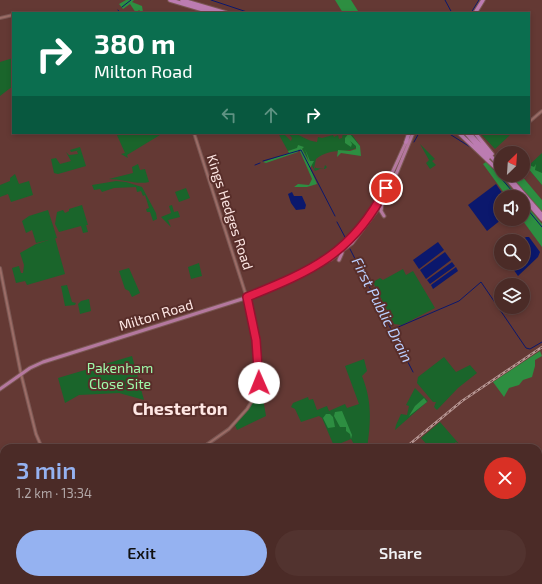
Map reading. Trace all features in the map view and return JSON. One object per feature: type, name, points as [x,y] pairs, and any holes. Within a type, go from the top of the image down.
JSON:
[{"type":"highway","points":[[170,0],[211,12]]},
{"type":"highway","points":[[182,0],[223,12]]},
{"type":"highway","points":[[476,12],[483,0]]},
{"type":"highway","points":[[406,142],[410,134]]},
{"type":"highway","points":[[460,134],[494,166]]},
{"type":"highway","points":[[467,134],[494,165]]},
{"type":"highway","points":[[471,134],[494,159]]},
{"type":"highway","points":[[476,134],[494,157]]},
{"type":"highway","points":[[510,182],[517,190]]},
{"type":"highway","points":[[514,182],[542,215]]},
{"type":"highway","points":[[530,205],[542,219]]},
{"type":"main road","name":"Milton Road","points":[[0,389],[21,374],[39,364],[71,352],[247,297],[337,255],[346,249],[365,226],[389,189],[411,134]]},
{"type":"main road","name":"Milton Road","points":[[320,264],[353,237],[363,225],[380,198],[406,142]]},
{"type":"main road","points":[[384,216],[381,208],[389,189]]},
{"type":"main road","points":[[353,237],[365,226]]},
{"type":"main road","points":[[339,260],[340,255],[346,249]]},
{"type":"main road","points":[[327,259],[337,255]]},
{"type":"street","points":[[0,18],[12,15]]},
{"type":"street","points":[[530,121],[542,111]]},
{"type":"street","name":"Kings Hedges Road","points":[[194,134],[247,297],[258,349],[259,389],[247,409],[232,425],[207,444]]},
{"type":"street","points":[[0,268],[21,374],[36,434],[40,444]]},
{"type":"green space","points":[[126,0],[134,0],[132,2],[142,6],[143,12],[139,10],[135,12],[130,4],[123,9],[119,4]]},
{"type":"green space","points":[[335,0],[351,0],[358,11],[350,12],[342,12]]},
{"type":"green space","points":[[12,58],[12,87],[0,96],[0,62]]},
{"type":"green space","points":[[116,134],[160,134],[127,155],[128,158],[121,154],[125,153]]},
{"type":"green space","points":[[279,134],[284,134],[291,141],[292,138],[289,134],[296,134],[308,140],[317,142],[318,137],[322,138],[333,135],[334,137],[338,135],[339,139],[342,138],[343,134],[352,134],[360,146],[355,149],[322,155],[316,159],[314,168],[324,169],[315,171],[302,149],[289,153]]},
{"type":"green space","points":[[350,134],[360,146],[361,156],[341,153],[337,157],[338,150],[350,151],[356,149],[356,146],[350,141],[352,144],[351,147],[345,143],[345,138]]},
{"type":"green space","points":[[481,134],[495,134],[510,135],[498,146],[494,146],[494,148]]},
{"type":"green space","points":[[420,144],[435,159],[432,161],[436,165],[430,169],[426,163],[429,160]]},
{"type":"green space","points":[[298,145],[304,147],[302,149],[309,162],[305,149],[310,161],[314,161],[310,168],[317,184],[307,187],[294,187],[298,184],[309,185],[312,179],[299,149],[298,152],[266,163],[263,162],[289,153],[288,151],[297,148]]},
{"type":"green space","points":[[80,147],[86,166],[58,174],[54,173],[51,159],[56,158],[60,164],[71,161],[66,152],[69,155],[78,154],[77,151],[80,150],[71,152],[70,150]]},
{"type":"green space","points":[[542,153],[542,185],[530,171],[530,164]]},
{"type":"green space","points":[[486,162],[488,163],[494,170],[494,179],[483,164]]},
{"type":"green space","points":[[138,164],[140,170],[145,169],[149,182],[140,183],[109,179],[133,173],[132,167]]},
{"type":"green space","points":[[536,164],[535,170],[542,173],[542,185],[530,171],[530,165],[534,167]]},
{"type":"green space","points":[[15,174],[19,184],[29,181],[33,195],[11,202],[8,194],[0,197],[0,185],[10,181],[10,178]]},
{"type":"green space","points":[[116,181],[126,182],[142,187],[156,213],[157,219],[153,221],[150,212],[147,212],[146,209],[149,208],[145,195],[143,196],[141,191],[137,192],[136,187],[114,188],[102,192],[100,189],[94,190],[92,185]]},
{"type":"green space","points":[[496,182],[505,182],[513,190],[502,190]]},
{"type":"green space","points":[[516,182],[527,182],[542,200],[542,213],[530,199],[530,190],[523,190]]},
{"type":"green space","points":[[186,188],[190,198],[179,202],[175,192]]},
{"type":"green space","points":[[82,205],[88,225],[86,225],[88,232],[83,233],[81,226],[59,232],[55,224],[57,212],[63,210],[65,213],[69,211],[69,209]]},
{"type":"green space","points":[[172,205],[174,212],[178,211],[180,217],[168,220],[171,227],[161,217],[171,213],[169,206]]},
{"type":"green space","points":[[530,209],[542,224],[542,247],[527,226],[530,226]]},
{"type":"green space","points":[[48,210],[57,238],[36,243],[32,230],[26,233],[22,221],[29,216]]},
{"type":"green space","points":[[55,238],[65,274],[27,285],[25,281],[16,283],[12,268],[19,266],[21,273],[23,273],[24,265],[20,253],[36,244]]},
{"type":"green space","points":[[199,263],[202,276],[191,279],[188,267]]},
{"type":"green space","points":[[129,268],[140,293],[132,297],[129,291],[125,289],[119,271]]},
{"type":"green space","points":[[403,269],[406,275],[413,271],[435,308],[402,325],[394,324],[373,282],[380,278],[383,280]]},
{"type":"green space","points":[[67,285],[72,302],[76,303],[75,305],[65,306],[61,286]]},
{"type":"green space","points":[[89,299],[91,311],[80,314],[78,304],[81,301]]},
{"type":"green space","points":[[540,351],[542,356],[535,360],[532,377],[523,380],[519,385],[509,388],[504,397],[493,382]]},
{"type":"green space","name":"Pakenham Close Site","points":[[132,356],[144,400],[119,393],[79,395],[65,403],[58,378]]},
{"type":"green space","points":[[444,357],[456,372],[470,365],[477,373],[458,388],[437,410],[434,407],[436,402],[433,402],[417,383],[418,377]]},
{"type":"green space","points":[[364,359],[367,371],[362,376],[368,394],[370,411],[367,444],[354,444],[351,439],[339,444],[333,444],[322,418],[319,416],[301,422],[295,409],[291,407],[293,403],[308,397],[309,400],[313,399],[317,410],[327,406],[329,411],[345,404],[347,408],[359,404],[345,366]]},
{"type":"green space","points":[[415,388],[428,401],[395,430],[401,414],[407,415],[409,406],[406,405]]},
{"type":"green space","points":[[259,391],[262,393],[266,416],[237,430],[235,425]]},
{"type":"green space","points":[[424,398],[427,402],[409,416],[415,406]]},
{"type":"green space","points":[[342,411],[352,435],[351,439],[350,434],[346,431],[346,427],[340,427],[334,416],[335,412]]},
{"type":"green space","points":[[326,414],[330,414],[333,417],[335,427],[328,428],[323,418]]},
{"type":"green space","points":[[440,422],[459,444],[456,442],[453,444],[426,444],[421,438]]},
{"type":"shaded area","points":[[496,184],[500,190],[494,190],[494,225],[487,231],[468,205]]},
{"type":"shaded area","points":[[292,192],[294,196],[302,196],[306,205],[305,209],[296,210],[291,203],[288,194]]},
{"type":"shaded area","points":[[530,238],[540,252],[538,257],[530,265]]},
{"type":"shaded area","points":[[438,242],[444,250],[419,269],[413,260]]},
{"type":"shaded area","points":[[445,252],[451,260],[426,279],[420,270]]},
{"type":"shaded area","points":[[452,262],[455,266],[430,284],[427,280]]},
{"type":"shaded area","points":[[456,267],[458,271],[433,289],[431,285]]},
{"type":"shaded area","points":[[514,270],[524,270],[518,276]]},
{"type":"waterway","points":[[122,7],[131,0]]},
{"type":"waterway","points":[[211,0],[247,12]]},
{"type":"waterway","points":[[445,0],[451,12]]},
{"type":"waterway","points":[[472,12],[479,0]]},
{"type":"waterway","points":[[414,142],[418,134]]},
{"type":"waterway","points":[[450,134],[475,150]]},
{"type":"waterway","name":"First Public Drain","points":[[263,161],[301,150],[335,216]]},
{"type":"waterway","points":[[255,165],[260,163]]},
{"type":"waterway","points":[[490,165],[511,190]]},
{"type":"waterway","points":[[382,191],[387,179]]},
{"type":"waterway","points":[[530,212],[542,227]]},
{"type":"waterway","points":[[361,223],[367,215]]},
{"type":"waterway","points":[[337,222],[346,239]]},
{"type":"waterway","name":"First Public Drain","points":[[350,249],[413,372]]},
{"type":"waterway","name":"First Public Drain","points":[[396,328],[459,301],[481,282],[526,348],[530,349],[542,342]]},
{"type":"railway","points":[[410,444],[462,401],[542,347]]},
{"type":"district","name":"Chesterton","points":[[180,409]]},
{"type":"route","points":[[259,383],[260,374],[258,349],[247,297],[320,264],[341,249],[363,225],[386,188]]}]
